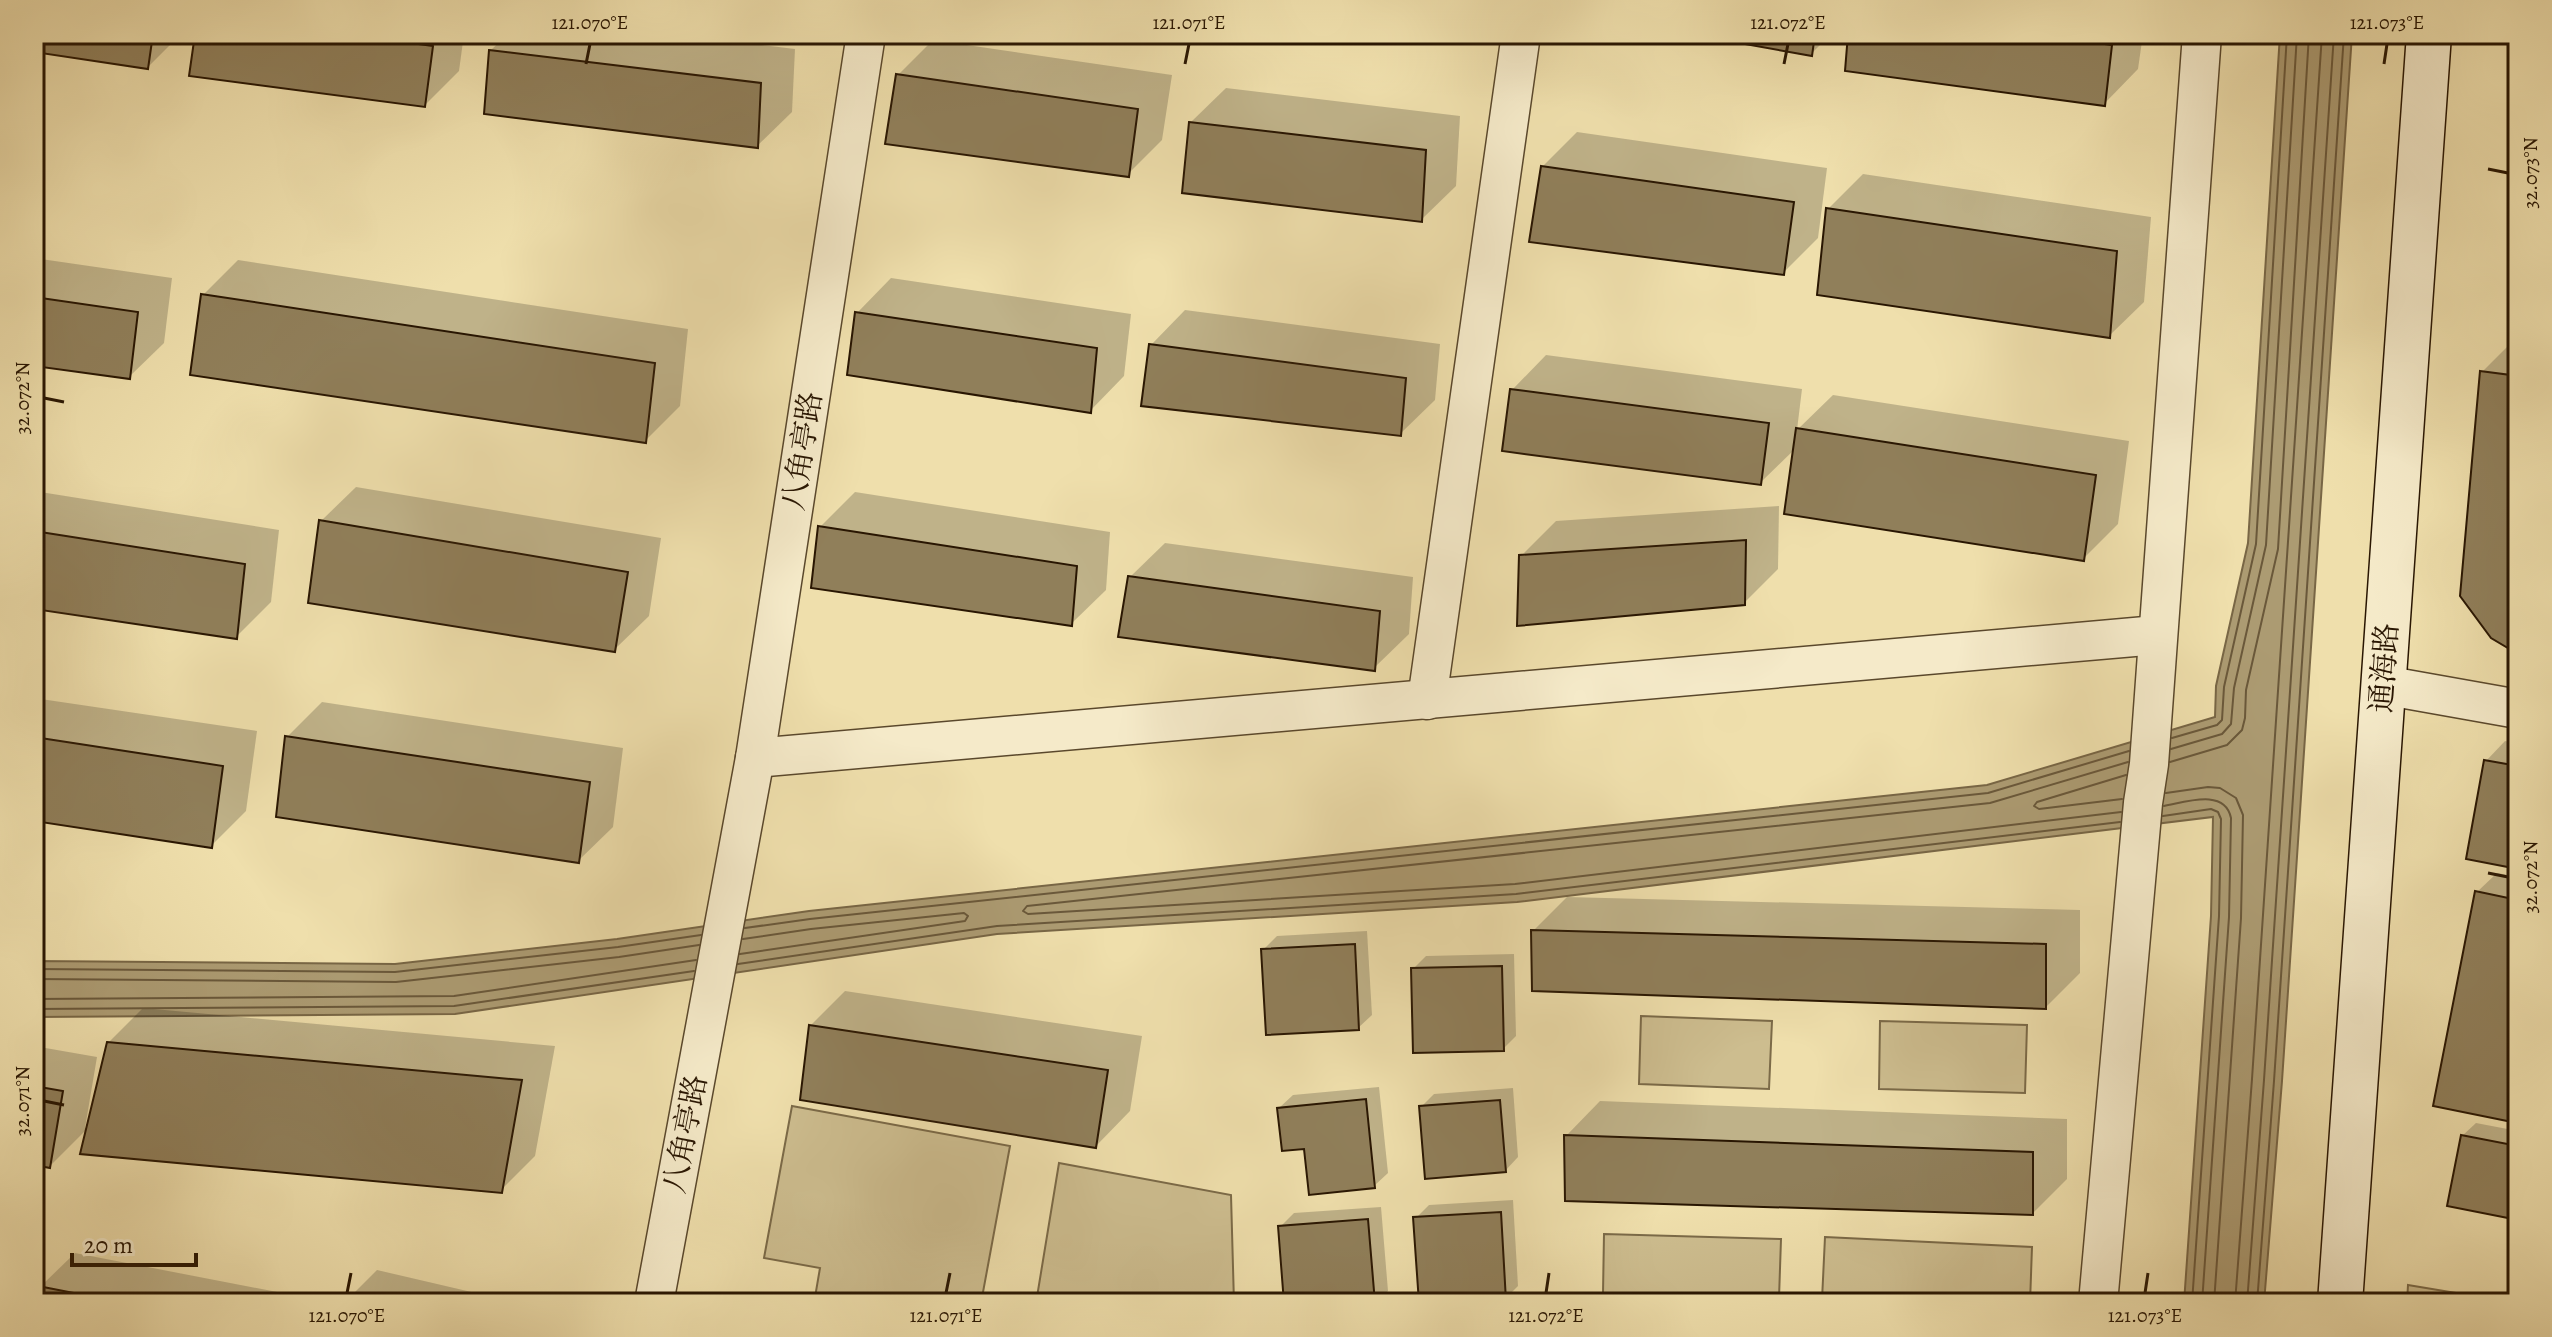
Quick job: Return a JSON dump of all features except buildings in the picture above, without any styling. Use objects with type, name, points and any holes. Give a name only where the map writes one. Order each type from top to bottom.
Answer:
[{"type":"street","name":"八角亭路","points":[[654,1303],[755,758],[866,34]]},
{"type":"street","points":[[1427,700],[1521,34]]},
{"type":"street","points":[[2098,1303],[2149,764],[2202,34]]},
{"type":"street","name":"通海路","points":[[2340,1303],[2429,34]]},
{"type":"street","points":[[755,758],[2157,635]]},
{"type":"street","points":[[2383,685],[2518,709]]},
{"type":"shaded area","points":[[1641,1016],[1772,1021],[1769,1089],[1639,1084]]},
{"type":"shaded area","points":[[1880,1021],[2027,1025],[2025,1093],[1879,1089]]},
{"type":"shaded area","points":[[792,1106],[1010,1146],[981,1303],[814,1303],[820,1268],[764,1258]]},
{"type":"shaded area","points":[[1059,1163],[1231,1195],[1234,1303],[1036,1303]]},
{"type":"shaded area","points":[[1604,1234],[1781,1239],[1779,1298],[1603,1293]]},
{"type":"shaded area","points":[[1825,1237],[2032,1247],[2030,1303],[1822,1300]]},
{"type":"shaded area","points":[[2408,1285],[2516,1303],[2407,1303]]},
{"type":"water","points":[[2280,34],[2352,34],[2282,1081],[2264,1303],[2184,1303],[2211,916],[2213,817],[1517,902],[997,934],[455,1014],[34,1017],[34,961],[395,964],[617,939],[809,911],[1987,785],[2215,717],[2216,686],[2248,543]]}]
